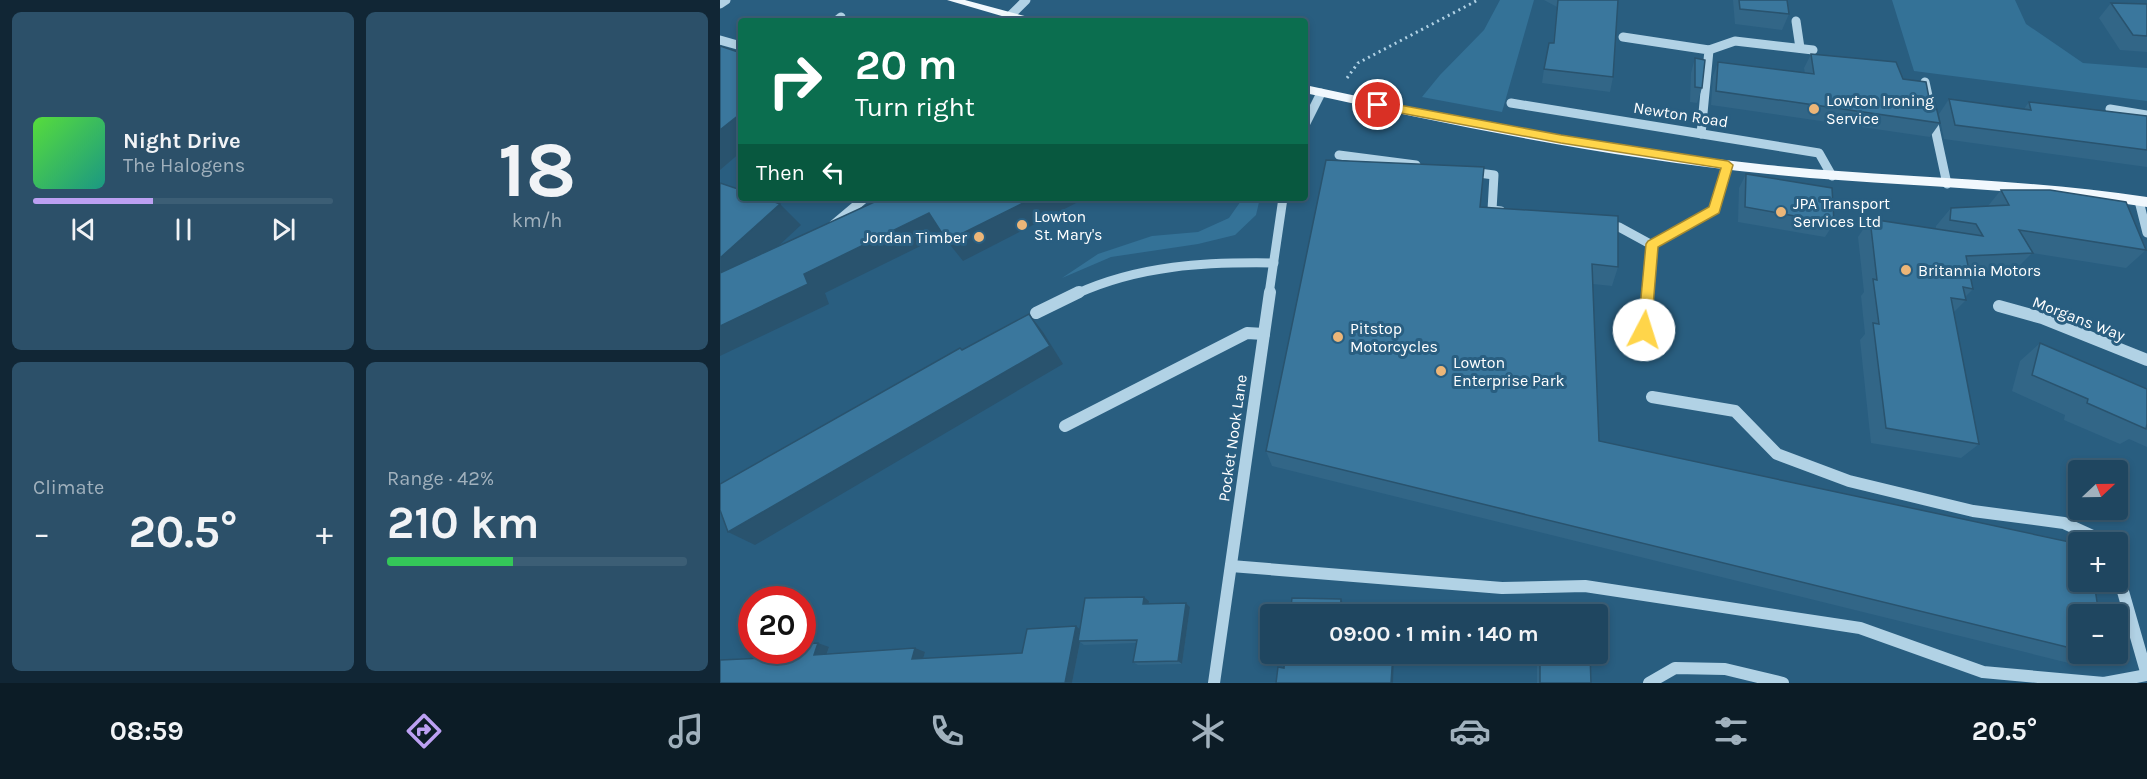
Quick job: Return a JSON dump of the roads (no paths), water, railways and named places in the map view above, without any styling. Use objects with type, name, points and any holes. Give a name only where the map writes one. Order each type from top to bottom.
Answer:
[{"type":"main road","points":[[952,0],[1022,18]]},
{"type":"main road","points":[[1308,90],[1455,121],[1728,165],[1832,176],[2072,192],[2143,202]]},
{"type":"street","points":[[720,4],[726,0]]},
{"type":"street","points":[[1011,15],[1026,0]]},
{"type":"street","points":[[1796,21],[1800,48]]},
{"type":"street","points":[[1623,37],[1709,50],[1735,41],[1813,50]]},
{"type":"street","points":[[720,40],[738,45]]},
{"type":"street","points":[[1701,134],[1709,50]]},
{"type":"street","points":[[1926,82],[1947,184]]},
{"type":"street","points":[[1308,119],[1321,93]]},
{"type":"street","name":"Newton Road","points":[[1511,103],[1819,153],[1832,176]]},
{"type":"street","points":[[2110,109],[2147,115]]},
{"type":"street","points":[[1339,155],[1428,166]]},
{"type":"street","points":[[1652,244],[1714,210],[1728,165]]},
{"type":"street","points":[[1461,171],[1494,175],[1492,210],[1515,213]]},
{"type":"street","points":[[826,231],[861,201]]},
{"type":"street","name":"Pocket Nook Lane","points":[[1214,683],[1283,201]]},
{"type":"street","points":[[2143,202],[2147,233]]},
{"type":"street","points":[[1596,224],[1619,227],[1652,244]]},
{"type":"street","points":[[1644,330],[1652,244]]},
{"type":"street","points":[[1036,313],[1085,290],[1140,271],[1203,262],[1274,263]]},
{"type":"street","name":"Morgans Way","points":[[1999,306],[2042,318],[2147,360]]},
{"type":"street","points":[[1065,426],[1247,333],[1264,334]]},
{"type":"street","points":[[1652,397],[1735,411],[1777,454],[1849,481],[1973,511],[2064,524],[2083,532]]},
{"type":"street","points":[[1231,566],[1503,588],[1585,586],[1860,628],[1983,672],[2104,683],[2147,675],[2123,592]]},
{"type":"street","points":[[1649,683],[1675,668],[1725,669],[1783,683]]},
{"type":"place","name":"Lowton Ironing Service","points":[[1814,109]]},
{"type":"place","name":"JPA Transport Services Ltd","points":[[1781,212]]},
{"type":"place","name":"Lowton St. Mary's","points":[[1022,225]]},
{"type":"place","name":"Jordan Timber","points":[[979,237]]},
{"type":"place","name":"Britannia Motors","points":[[1906,270]]},
{"type":"place","name":"Pitstop Motorcycles","points":[[1338,337]]},
{"type":"place","name":"Lowton Enterprise Park","points":[[1441,371]]}]
